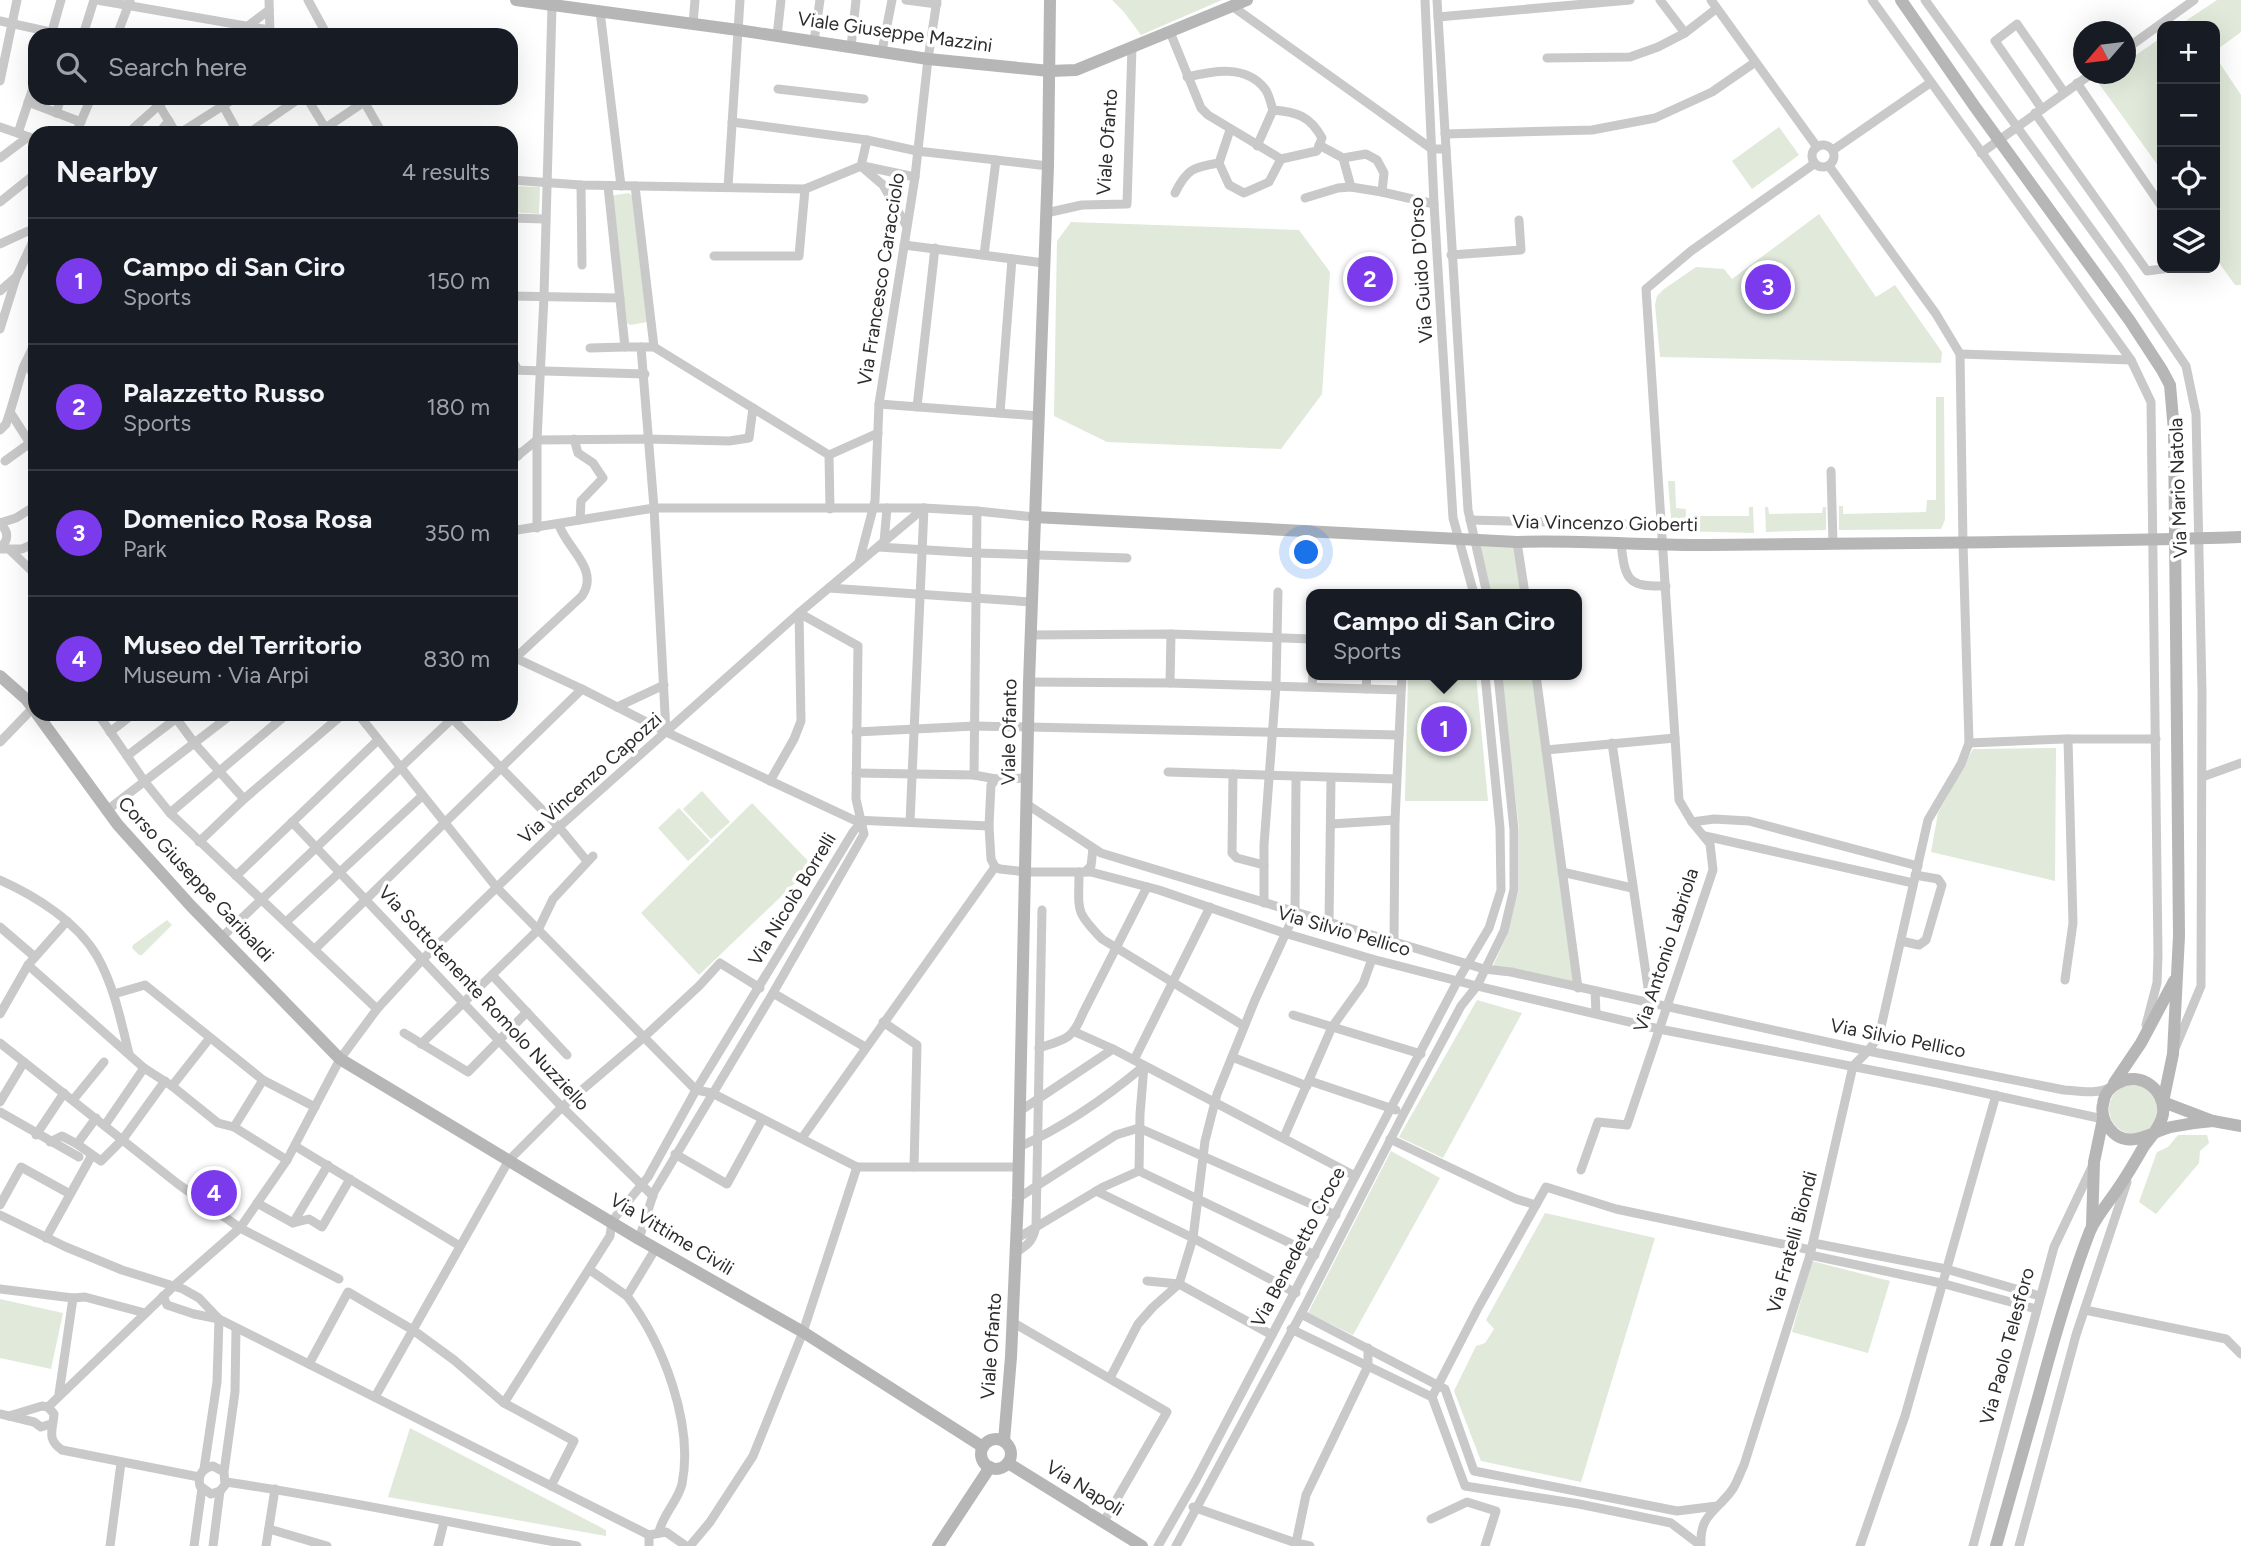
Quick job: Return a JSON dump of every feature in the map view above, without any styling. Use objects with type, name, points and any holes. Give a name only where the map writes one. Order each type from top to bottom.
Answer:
[{"type":"street","points":[[1,77],[17,0]]},
{"type":"street","points":[[53,28],[61,0]]},
{"type":"street","points":[[85,28],[95,0],[130,3],[255,28]]},
{"type":"street","points":[[309,0],[323,28]]},
{"type":"street","name":"Viale Giuseppe Mazzini","points":[[516,0],[552,3],[928,59],[1049,71],[1076,70],[1247,0]]},
{"type":"street","points":[[693,24],[695,0]]},
{"type":"street","points":[[728,187],[740,0]]},
{"type":"street","points":[[777,36],[781,0]]},
{"type":"street","points":[[814,41],[820,0]]},
{"type":"street","points":[[851,47],[856,0]]},
{"type":"street","points":[[882,51],[892,0]]},
{"type":"street","points":[[906,0],[937,2]]},
{"type":"street","name":"Viale Ofanto","points":[[1003,1441],[1018,1198],[1030,635],[1048,166],[1050,0]]},
{"type":"street","name":"Via Guido D'Orso","points":[[1425,0],[1450,477],[1458,538],[1473,589]]},
{"type":"street","name":"Via Guido D'Orso","points":[[1437,0],[1451,255],[1470,520],[1486,589]]},
{"type":"street","points":[[1438,18],[1630,0]]},
{"type":"street","points":[[1660,0],[1685,33]]},
{"type":"street","points":[[1711,0],[1816,147]]},
{"type":"street","name":"Via Mario Natola","points":[[1872,0],[2132,360],[2151,402],[2157,969],[2155,991],[2141,1043]]},
{"type":"street","name":"Via Mario Natola","points":[[1900,0],[2130,321],[2170,385],[2173,415],[2179,936],[2172,1054],[2163,1102]]},
{"type":"street","name":"Via Mario Natola","points":[[1925,0],[2120,269],[2186,366],[2196,414],[2202,777],[2201,986],[2172,1054]]},
{"type":"street","points":[[2136,42],[2194,0]]},
{"type":"street","name":"Via Francesco Caracciolo","points":[[859,562],[874,508],[881,417],[879,404],[915,177],[937,2]]},
{"type":"street","points":[[120,28],[130,3]]},
{"type":"street","points":[[537,528],[537,440],[552,3]]},
{"type":"street","points":[[243,28],[269,5]]},
{"type":"street","points":[[269,5],[270,28]]},
{"type":"street","points":[[1233,6],[1432,149],[1446,149]]},
{"type":"street","points":[[1547,58],[1630,57],[1685,33],[1716,9]]},
{"type":"street","points":[[600,11],[621,186]]},
{"type":"street","points":[[0,21],[28,29]]},
{"type":"street","points":[[2064,92],[2017,24],[1995,41],[2147,271],[2157,270]]},
{"type":"street","points":[[1170,32],[1201,108],[1208,116],[1281,159],[1317,151],[1322,138],[1314,123],[1293,112],[1273,110]]},
{"type":"street","name":"Viale Ofanto","points":[[1046,213],[1082,205],[1127,204],[1132,47]]},
{"type":"street","points":[[1445,134],[1592,130],[1655,118],[1712,92],[1754,63]]},
{"type":"street","points":[[1187,77],[1213,70],[1229,70],[1252,78],[1265,89],[1273,110],[1257,146]]},
{"type":"street","points":[[1833,150],[1930,83]]},
{"type":"street","points":[[1981,153],[2076,84]]},
{"type":"street","points":[[2078,84],[2157,200]]},
{"type":"street","points":[[778,89],[864,99]]},
{"type":"street","points":[[18,133],[28,102]]},
{"type":"street","points":[[36,105],[81,122]]},
{"type":"street","points":[[56,113],[59,105]]},
{"type":"street","points":[[79,126],[88,105]]},
{"type":"street","points":[[136,126],[159,105]]},
{"type":"street","points":[[164,105],[173,126]]},
{"type":"street","points":[[188,126],[217,105]]},
{"type":"street","points":[[223,105],[234,126]]},
{"type":"street","points":[[259,126],[290,105]]},
{"type":"street","points":[[310,105],[321,126]]},
{"type":"street","points":[[329,126],[357,105]]},
{"type":"street","points":[[366,105],[378,126]]},
{"type":"street","points":[[165,126],[169,121]]},
{"type":"street","points":[[732,122],[867,140],[917,151],[1048,166]]},
{"type":"street","points":[[0,127],[28,137]]},
{"type":"street","points":[[1230,130],[1219,163],[1228,185],[1244,193],[1269,182],[1281,159]]},
{"type":"street","points":[[0,158],[28,140]]},
{"type":"street","points":[[861,166],[867,140]]},
{"type":"street","points":[[1319,145],[1343,158],[1366,155],[1377,160],[1384,173],[1382,192]]},
{"type":"street","points":[[1824,145],[1833,150],[1834,160],[1829,166],[1821,168],[1815,164],[1812,153],[1816,147],[1824,145]]},
{"type":"street","points":[[1343,158],[1351,187]]},
{"type":"street","points":[[984,255],[996,160]]},
{"type":"street","points":[[1175,193],[1185,174],[1199,166],[1219,163]]},
{"type":"street","name":"Via Antonio Labriola","points":[[1581,1170],[1598,1122],[1627,1125],[1713,870],[1710,844],[1679,800],[1647,338],[1646,289],[1691,251],[1815,164]]},
{"type":"street","points":[[518,180],[608,186],[805,189],[861,166],[915,177]]},
{"type":"street","points":[[861,166],[883,185],[907,226]]},
{"type":"street","points":[[1829,166],[1936,314],[1960,354],[1969,743],[1961,764],[1928,820],[1880,1036],[1853,1066]]},
{"type":"street","points":[[0,202],[28,180]]},
{"type":"street","points":[[581,185],[582,265]]},
{"type":"street","points":[[608,186],[625,347]]},
{"type":"street","points":[[635,186],[654,347]]},
{"type":"street","points":[[1305,198],[1351,187],[1434,204]]},
{"type":"street","points":[[714,256],[799,256],[805,189]]},
{"type":"street","points":[[518,218],[544,219]]},
{"type":"street","name":"Via Guido D'Orso","points":[[1451,255],[1521,250],[1519,220]]},
{"type":"street","points":[[0,244],[28,232]]},
{"type":"street","points":[[904,244],[1044,262]]},
{"type":"street","points":[[917,407],[935,248]]},
{"type":"street","points":[[0,329],[3,303],[28,251]]},
{"type":"street","points":[[1000,413],[1012,258]]},
{"type":"street","points":[[0,290],[16,278]]},
{"type":"street","points":[[518,296],[620,298]]},
{"type":"street","points":[[641,347],[654,508],[666,732]]},
{"type":"street","points":[[590,348],[654,347],[829,454]]},
{"type":"street","points":[[1960,354],[2132,360]]},
{"type":"street","points":[[0,430],[6,424],[28,359]]},
{"type":"street","points":[[518,370],[645,374]]},
{"type":"street","points":[[879,404],[1039,416]]},
{"type":"street","points":[[518,456],[537,440],[647,439],[729,442],[749,438],[753,408]]},
{"type":"street","points":[[10,412],[28,441]]},
{"type":"street","points":[[829,454],[878,433]]},
{"type":"street","points":[[574,439],[578,453],[593,463],[603,478],[581,501],[580,520]]},
{"type":"street","points":[[5,461],[28,449]]},
{"type":"street","points":[[829,454],[830,509]]},
{"type":"street","points":[[1831,471],[1833,543]]},
{"type":"street","points":[[518,530],[654,508],[924,508],[1034,517]]},
{"type":"street","points":[[887,508],[881,544],[922,551],[1127,558]]},
{"type":"street","points":[[910,822],[924,508]]},
{"type":"street","name":"Via Vincenzo Capozzi","points":[[43,1407],[240,1228],[287,1160],[340,1059],[377,1010],[422,960],[559,827],[799,613],[924,508]]},
{"type":"street","points":[[0,524],[28,510]]},
{"type":"street","points":[[974,775],[978,511]]},
{"type":"street","name":"Via Vincenzo Gioberti","points":[[1034,517],[1517,542],[1663,545],[2198,538]]},
{"type":"street","name":"Via Vincenzo Gioberti","points":[[1470,520],[1662,525]]},
{"type":"street","points":[[0,524],[5,528],[7,536],[3,548]]},
{"type":"street","points":[[518,654],[582,596],[587,588],[583,562],[563,537],[559,525]]},
{"type":"street","points":[[2198,538],[2241,537]]},
{"type":"street","points":[[1517,542],[1524,589]]},
{"type":"street","points":[[1620,543],[1623,565],[1629,579],[1640,586],[1666,586]]},
{"type":"street","points":[[3,548],[22,549],[28,546]]},
{"type":"street","points":[[3,548],[28,568]]},
{"type":"street","points":[[829,588],[1031,602]]},
{"type":"street","name":"Via Silvio Pellico","points":[[1264,902],[1276,685],[1278,592]]},
{"type":"street","points":[[799,613],[858,646],[856,799],[862,821]]},
{"type":"street","points":[[770,781],[801,721],[799,613]]},
{"type":"street","points":[[1170,683],[1171,634]]},
{"type":"street","points":[[1030,635],[1171,634],[1306,639]]},
{"type":"street","points":[[518,662],[582,689],[666,732],[854,820],[989,825]]},
{"type":"street","name":"Corso Giuseppe Garibaldi","points":[[0,676],[28,700]]},
{"type":"street","points":[[1312,686],[1313,680]]},
{"type":"street","points":[[1366,689],[1367,680]]},
{"type":"street","points":[[1394,942],[1396,779],[1402,680]]},
{"type":"street","name":"Via Benedetto Croce","points":[[1158,1546],[1296,1293],[1458,980],[1489,928],[1501,890],[1500,828],[1486,680]]},
{"type":"street","name":"Via Benedetto Croce","points":[[1176,1546],[1301,1314],[1390,1139],[1504,931],[1514,889],[1514,830],[1498,680]]},
{"type":"street","points":[[1537,680],[1578,988]]},
{"type":"street","points":[[1029,681],[1401,690]]},
{"type":"street","points":[[617,707],[664,685]]},
{"type":"street","points":[[315,949],[582,689]]},
{"type":"street","points":[[0,742],[28,710]]},
{"type":"street","name":"Corso Giuseppe Garibaldi","points":[[45,721],[106,811],[191,906],[340,1059]]},
{"type":"street","points":[[103,721],[170,813],[377,1010]]},
{"type":"street","points":[[110,732],[124,721]]},
{"type":"street","points":[[127,756],[170,721]]},
{"type":"street","points":[[181,721],[195,744],[244,799]]},
{"type":"street","points":[[106,811],[142,778],[195,744],[223,721]]},
{"type":"street","points":[[170,813],[279,721]]},
{"type":"street","points":[[199,842],[244,799],[335,721]]},
{"type":"street","points":[[363,721],[497,888],[696,1090],[712,1093],[857,1167],[1019,1167]]},
{"type":"street","points":[[222,937],[450,721]]},
{"type":"street","points":[[421,1044],[538,930],[553,899],[590,859],[501,768],[459,721]]},
{"type":"street","points":[[856,732],[975,726],[1399,735]]},
{"type":"street","points":[[1491,729],[1503,727]]},
{"type":"street","points":[[1546,750],[1675,738]]},
{"type":"street","points":[[2065,980],[2073,923],[2068,739]]},
{"type":"street","points":[[1969,743],[2156,739]]},
{"type":"street","points":[[236,876],[377,741]]},
{"type":"street","points":[[1612,743],[1650,1001]]},
{"type":"street","points":[[1493,751],[1506,750]]},
{"type":"street","points":[[2202,777],[2241,763]]},
{"type":"street","points":[[1168,772],[1396,779]]},
{"type":"street","points":[[856,773],[1028,778]]},
{"type":"street","points":[[1233,774],[1232,853],[1237,858],[1264,865]]},
{"type":"street","points":[[1110,1378],[1138,1324],[1179,1284],[1193,1238],[1203,1157],[1214,1104],[1244,1026],[1295,913],[1296,777]]},
{"type":"street","points":[[802,1138],[995,867],[991,859],[989,825],[991,785],[996,779]]},
{"type":"street","name":"Via Silvio Pellico","points":[[1329,922],[1331,779]]},
{"type":"street","points":[[286,922],[422,796]]},
{"type":"street","name":"Via Silvio Pellico","points":[[1028,804],[1101,853],[1484,969],[1511,972],[1650,1001],[1666,1008],[2064,1090],[2102,1092],[2112,1086]]},
{"type":"street","points":[[1692,822],[1714,819],[1749,821],[1915,875]]},
{"type":"street","name":"Via Nicolò Borrelli","points":[[612,1221],[642,1186],[696,1090],[862,821]]},
{"type":"street","name":"Via Nicolò Borrelli","points":[[639,1239],[653,1196],[675,1154],[773,993],[864,834],[862,821]]},
{"type":"street","points":[[1331,824],[1395,821]]},
{"type":"street","name":"Via Sottotenente Romolo Nuzziello","points":[[292,822],[562,1107],[653,1196]]},
{"type":"street","points":[[1705,836],[1938,879],[1941,886],[1926,940],[1919,945],[1901,941]]},
{"type":"street","points":[[1093,848],[1091,866],[1082,872],[1079,912],[1084,921],[1115,949],[1244,1026]]},
{"type":"street","name":"Via Silvio Pellico","points":[[995,867],[1026,872],[1082,872],[1147,887],[1372,959],[1476,986],[1659,1029],[1853,1066],[2103,1119]]},
{"type":"street","points":[[1562,872],[1632,888]]},
{"type":"street","points":[[0,880],[34,898],[67,921],[96,955],[114,994],[130,1055]]},
{"type":"street","points":[[1038,1048],[1063,1040],[1075,1032],[1147,887]]},
{"type":"street","points":[[1134,1060],[1210,907]]},
{"type":"street","points":[[1016,1253],[1034,1238],[1037,1226],[1042,910]]},
{"type":"street","points":[[0,1014],[28,965],[67,921]]},
{"type":"street","points":[[0,927],[35,957]]},
{"type":"street","points":[[1284,1138],[1332,1027],[1363,984],[1372,959]]},
{"type":"street","points":[[375,1396],[509,1160],[562,1107],[643,1038],[720,963],[760,988]]},
{"type":"street","points":[[28,965],[144,1068],[218,1123],[234,1128],[287,1160]]},
{"type":"street","points":[[492,975],[567,1055]]},
{"type":"street","name":"Via Mario Natola","points":[[2112,1086],[2141,1043],[2177,977]]},
{"type":"street","points":[[114,994],[145,985],[263,1080],[315,1107]]},
{"type":"street","points":[[1595,991],[1596,1013]]},
{"type":"street","points":[[773,993],[865,1047]]},
{"type":"street","points":[[404,1033],[468,1072],[527,1012]]},
{"type":"street","points":[[1293,1015],[1421,1054]]},
{"type":"street","points":[[883,1022],[918,1045],[914,1167]]},
{"type":"street","points":[[1075,1032],[1113,1049],[1355,1176]]},
{"type":"street","points":[[50,1142],[62,1136],[101,1161],[209,1039]]},
{"type":"street","points":[[0,1043],[178,1184],[240,1228],[338,1279]]},
{"type":"street","points":[[1020,1111],[1113,1049]]},
{"type":"street","points":[[1232,1057],[1308,1084],[1404,1113]]},
{"type":"street","name":"Via Vittime Civili","points":[[340,1059],[639,1239],[803,1332],[983,1447]]},
{"type":"street","points":[[0,1102],[24,1062]]},
{"type":"street","points":[[73,1100],[104,1062]]},
{"type":"street","points":[[1139,1171],[1144,1066]]},
{"type":"street","points":[[1019,1147],[1037,1139],[1125,1082],[1144,1066]]},
{"type":"street","name":"Via Fratelli Biondi","points":[[1700,1545],[1701,1528],[1706,1517],[1733,1489],[1744,1465],[1811,1249],[1853,1066]]},
{"type":"street","points":[[105,1125],[144,1068]]},
{"type":"street","points":[[2154,1131],[2162,1118],[2163,1102],[2155,1089],[2139,1079],[2125,1080],[2112,1086],[2103,1102],[2103,1119],[2113,1133],[2127,1140],[2143,1138],[2154,1131],[2189,1123],[2213,1121]]},
{"type":"street","points":[[234,1128],[263,1080]]},
{"type":"street","points":[[36,1135],[64,1093]]},
{"type":"street","points":[[1860,1546],[1905,1416],[1996,1095]]},
{"type":"street","points":[[2163,1102],[2213,1121],[2241,1126]]},
{"type":"street","points":[[0,1112],[36,1135],[79,1157]]},
{"type":"street","points":[[77,1144],[96,1118]]},
{"type":"street","name":"Via Paolo Telesforo","points":[[2092,1228],[2094,1162],[2103,1119]]},
{"type":"street","points":[[675,1154],[727,1184],[762,1120]]},
{"type":"street","points":[[1018,1198],[1116,1135],[1139,1128],[1336,1215]]},
{"type":"street","name":"Via Paolo Telesforo","points":[[1996,1546],[2057,1329],[2092,1228],[2154,1131]]},
{"type":"street","points":[[1390,1139],[1504,1194],[1536,1205]]},
{"type":"street","points":[[295,1146],[460,1246]]},
{"type":"street","points":[[1370,1149],[1382,1156]]},
{"type":"street","points":[[46,1238],[92,1154]]},
{"type":"street","name":"Via Paolo Telesforo","points":[[1973,1546],[2054,1247],[2094,1162]]},
{"type":"street","points":[[293,1223],[328,1166]]},
{"type":"street","points":[[0,1205],[21,1167],[70,1194]]},
{"type":"street","points":[[163,1296],[167,1305],[219,1319],[551,1486],[654,1534],[666,1532],[688,1546],[710,1522],[753,1456],[803,1332],[857,1167]]},
{"type":"street","points":[[1016,1239],[1096,1191],[1139,1171],[1315,1255]]},
{"type":"street","name":"Via Paolo Telesforo","points":[[2019,1546],[2085,1310],[2130,1171]]},
{"type":"street","points":[[257,1203],[293,1223],[309,1219],[322,1227],[350,1179]]},
{"type":"street","points":[[1432,1397],[1546,1187],[1616,1209],[1811,1249],[2036,1310]]},
{"type":"street","points":[[1096,1191],[1193,1238],[1296,1293]]},
{"type":"street","points":[[0,1215],[122,1270],[174,1286],[200,1298],[219,1319],[217,1382],[202,1473],[194,1546]]},
{"type":"street","points":[[504,1403],[590,1270],[610,1236],[612,1221]]},
{"type":"street","points":[[627,1296],[656,1248]]},
{"type":"street","points":[[1811,1249],[1947,1269],[2040,1296]]},
{"type":"street","points":[[590,1270],[627,1296],[642,1315],[658,1343],[673,1391],[685,1449],[681,1486],[649,1546]]},
{"type":"street","points":[[1147,1281],[1179,1284],[1272,1335]]},
{"type":"street","points":[[0,1289],[73,1298],[85,1297],[145,1313]]},
{"type":"street","points":[[309,1364],[348,1292],[412,1330],[454,1360],[504,1403],[574,1441],[551,1486]]},
{"type":"street","points":[[59,1394],[73,1298]]},
{"type":"street","points":[[2085,1310],[2226,1339],[2241,1354]]},
{"type":"street","points":[[1301,1314],[1445,1389],[1474,1471],[1677,1511],[1717,1506]]},
{"type":"street","points":[[1012,1322],[1167,1412],[1103,1523]]},
{"type":"street","points":[[213,1546],[220,1492],[225,1477],[235,1392],[236,1328]]},
{"type":"street","points":[[1291,1329],[1432,1397],[1465,1486],[1579,1504],[1671,1523],[1700,1545]]},
{"type":"street","points":[[1296,1544],[1306,1495],[1368,1366],[1367,1349]]},
{"type":"street","points":[[34,1422],[33,1412],[43,1407]]},
{"type":"street","points":[[4,1415],[43,1407],[54,1414],[50,1435],[54,1444],[62,1450],[121,1463],[202,1473],[213,1466],[225,1477],[275,1489],[577,1546]]},
{"type":"street","points":[[4,1415],[34,1422],[41,1427],[51,1424]]},
{"type":"street","points":[[994,1439],[1003,1441],[1011,1454],[1007,1463],[999,1468],[989,1467],[981,1456],[983,1447],[994,1439]]},
{"type":"street","points":[[110,1546],[121,1463]]},
{"type":"street","name":"Via Napoli","points":[[1007,1463],[1142,1546]]},
{"type":"street","points":[[938,1546],[989,1467]]},
{"type":"street","points":[[202,1488],[211,1494],[220,1492]]},
{"type":"street","points":[[266,1546],[275,1489]]},
{"type":"street","points":[[1431,1519],[1467,1502],[1496,1511],[1485,1546]]},
{"type":"street","points":[[1182,1506],[1196,1507],[1296,1544],[1310,1546]]},
{"type":"street","points":[[1671,1523],[1677,1511]]},
{"type":"street","points":[[438,1546],[444,1522]]},
{"type":"street","points":[[269,1529],[327,1546]]},
{"type":"green space","points":[[1112,0],[1222,0],[1141,35]]},
{"type":"green space","points":[[2217,0],[2241,0],[2241,32],[2220,47],[2220,21],[2186,21]]},
{"type":"green space","points":[[2157,40],[2157,164],[2099,84],[2136,84],[2136,55]]},
{"type":"green space","points":[[2220,64],[2241,95],[2241,285],[2235,285],[2220,264]]},
{"type":"green space","points":[[1779,127],[1799,155],[1752,189],[1732,161]]},
{"type":"green space","points":[[518,186],[540,187],[539,214],[518,212]]},
{"type":"green space","points":[[629,193],[632,196],[647,322],[630,325],[627,323],[612,198]]},
{"type":"green space","points":[[1819,214],[1876,297],[1895,285],[1942,352],[1941,363],[1660,357],[1655,305],[1657,296],[1664,289],[1696,267],[1724,269],[1732,279]]},
{"type":"green space","points":[[1071,222],[1299,230],[1330,272],[1322,394],[1281,449],[1107,442],[1054,416],[1057,241]]},
{"type":"green space","points":[[1936,397],[1944,397],[1945,520],[1941,529],[1839,530],[1839,506],[1843,506],[1843,514],[1926,512],[1927,500],[1936,500]]},
{"type":"green space","points":[[1668,481],[1675,481],[1676,508],[1686,509],[1686,516],[1749,516],[1749,507],[1753,507],[1754,533],[1677,531],[1671,518]]},
{"type":"green space","points":[[1765,507],[1768,507],[1769,514],[1822,513],[1823,507],[1826,507],[1826,530],[1766,532]]},
{"type":"green space","points":[[1479,544],[1514,545],[1520,589],[1490,589]]},
{"type":"green space","points":[[1408,680],[1476,680],[1488,801],[1405,801]]},
{"type":"green space","points":[[1502,680],[1533,680],[1574,983],[1493,966],[1507,935],[1519,889],[1519,829]]},
{"type":"green space","points":[[2056,748],[2055,881],[1931,852],[1938,813],[1973,749]]},
{"type":"green space","points":[[702,791],[730,822],[711,839],[683,809]]},
{"type":"green space","points":[[752,803],[813,866],[699,975],[641,913]]},
{"type":"green space","points":[[679,808],[710,841],[688,861],[658,828]]},
{"type":"green space","points":[[167,920],[172,925],[142,955],[132,948],[133,945]]},
{"type":"green space","points":[[1477,1000],[1522,1013],[1443,1158],[1399,1137]]},
{"type":"green space","points":[[2134,1084],[2152,1091],[2159,1109],[2152,1127],[2134,1134],[2116,1127],[2109,1109],[2116,1091]]},
{"type":"green space","points":[[2178,1135],[2207,1135],[2209,1143],[2200,1151],[2199,1163],[2156,1214],[2139,1202],[2157,1152],[2168,1147]]},
{"type":"green space","points":[[1391,1151],[1440,1178],[1353,1335],[1308,1313]]},
{"type":"green space","points":[[1545,1213],[1655,1238],[1581,1482],[1481,1461],[1454,1391],[1476,1346],[1485,1343],[1494,1329],[1486,1320]]},
{"type":"green space","points":[[1812,1261],[1890,1281],[1868,1353],[1792,1332]]},
{"type":"green space","points":[[0,1299],[63,1313],[51,1369],[0,1358]]},
{"type":"green space","points":[[410,1428],[606,1530],[606,1536],[388,1497]]},
{"type":"place","name":"Palazzetto Russo","points":[[1370,279]]},
{"type":"place","name":"Domenico Rosa Rosa","points":[[1768,287]]},
{"type":"place","name":"Campo di San Ciro","points":[[1444,729]]},
{"type":"place","name":"Museo del Territorio","points":[[214,1193]]}]
